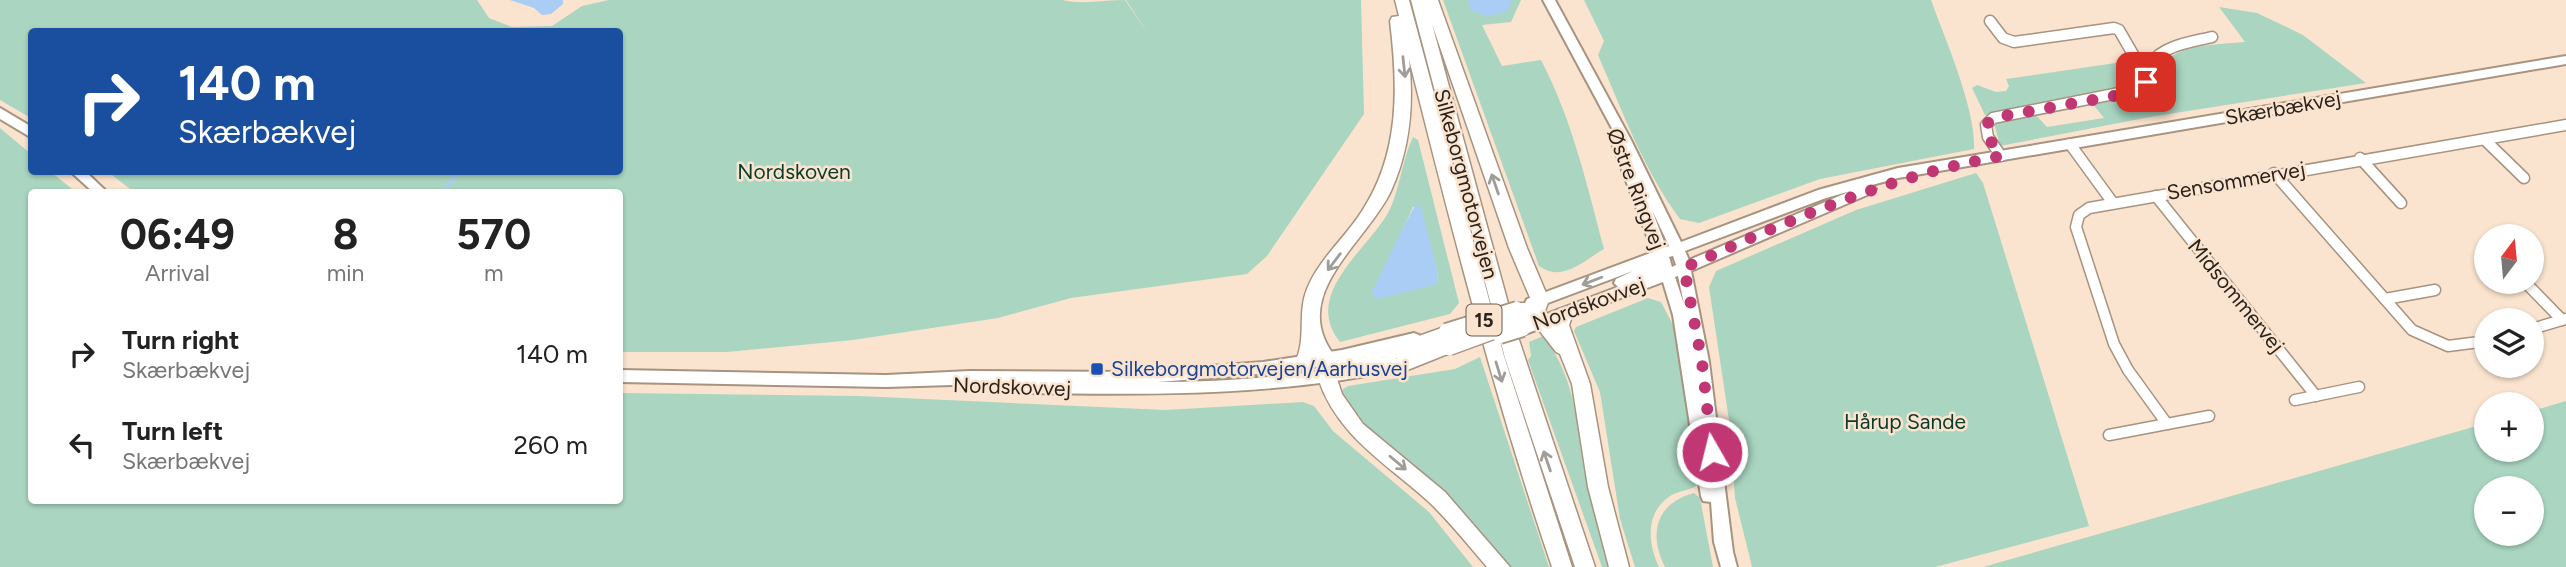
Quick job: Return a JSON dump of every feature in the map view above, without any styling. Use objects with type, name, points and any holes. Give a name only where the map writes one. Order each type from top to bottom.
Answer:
[{"type":"highway","points":[[1304,362],[1309,353],[1310,315],[1315,288],[1369,215],[1398,152],[1406,94],[1393,0]]},
{"type":"highway","name":"Silkeborgmotorvejen","points":[[1402,0],[1474,287],[1519,439],[1562,567]]},
{"type":"highway","name":"Silkeborgmotorvejen","points":[[1418,0],[1510,345],[1585,567]]},
{"type":"highway","points":[[1432,0],[1518,248],[1528,314],[1572,362]]},
{"type":"highway","points":[[1334,370],[1449,340],[1528,314]]},
{"type":"highway","points":[[1564,314],[1560,324],[1562,334],[1581,384],[1598,487],[1619,567]]},
{"type":"highway","points":[[1310,315],[1334,370],[1332,398],[1346,419],[1438,499],[1500,567]]},
{"type":"highway","points":[[1405,363],[1482,319]]},
{"type":"street","name":"Østre Ringvej","points":[[1549,0],[1625,140],[1673,261]]},
{"type":"street","points":[[1990,21],[2003,38],[2014,42],[2114,28],[2119,30],[2145,75],[2146,82],[2138,89],[2125,94],[1993,118],[1986,125],[1985,131],[2001,156]]},
{"type":"street","points":[[2145,75],[2157,56],[2165,51],[2212,37]]},
{"type":"street","name":"Skærbækvej","points":[[1673,261],[1804,202],[1898,173],[2566,60]]},
{"type":"street","name":"Østre Ringvej","points":[[1604,104],[1624,162],[1673,261]]},
{"type":"street","points":[[0,113],[28,131]]},
{"type":"street","name":"Sensommervej","points":[[2166,424],[2128,370],[2114,344],[2076,227],[2079,215],[2089,208],[2274,173],[2566,125]]},
{"type":"street","points":[[2484,140],[2524,178]]},
{"type":"street","points":[[2070,144],[2113,203]]},
{"type":"street","points":[[2360,158],[2401,202]]},
{"type":"street","name":"Skærbækvej","points":[[1673,261],[1700,261],[1862,192],[1945,166]]},
{"type":"street","points":[[2274,173],[2412,330],[2433,342],[2462,348],[2474,345]]},
{"type":"street","points":[[81,175],[98,189]]},
{"type":"street","name":"Midsommervej","points":[[2156,196],[2316,396]]},
{"type":"street","name":"Nordskovvej","points":[[1528,314],[1673,261]]},
{"type":"street","name":"Nordskovvej","points":[[1482,319],[1528,314],[1564,314],[1673,261]]},
{"type":"street","points":[[1673,261],[1694,312],[1727,559]]},
{"type":"street","points":[[1673,261],[1709,495],[1727,559]]},
{"type":"street","points":[[2385,299],[2435,290]]},
{"type":"street","points":[[2537,294],[2564,320]]},
{"type":"street","points":[[2544,326],[2564,320]]},
{"type":"street","name":"Nordskovvej","points":[[886,381],[970,377],[1133,378],[1304,362],[1334,370]]},
{"type":"street","name":"Nordskovvej","points":[[623,376],[886,381],[969,387],[1173,391],[1405,363]]},
{"type":"street","points":[[2295,400],[2359,387]]},
{"type":"street","points":[[2109,435],[2209,416]]},
{"type":"green space","name":"Nordskoven","points":[[0,0],[477,0],[489,18],[512,27],[552,26],[582,6],[609,0],[1125,0],[1149,35],[1126,0],[1361,0],[1364,114],[1267,256],[1247,274],[1071,298],[998,318],[853,340],[727,352],[623,352],[623,189],[130,189],[112,175],[623,175],[623,28],[28,28],[28,116],[0,100]]},
{"type":"green space","points":[[1443,0],[1521,0],[1511,22],[1482,25],[1502,66],[1541,60],[1562,105],[1604,249],[1572,268],[1556,272],[1539,266]]},
{"type":"green space","points":[[1584,0],[1931,0],[1965,95],[1974,149],[1820,179],[1699,223],[1680,219],[1655,181],[1625,118],[1598,55],[1604,41]]},
{"type":"green space","points":[[2219,7],[2257,13],[2303,35],[2366,83],[2150,117],[2000,146],[1994,123],[2034,113],[2047,127],[2104,118],[2092,103],[2141,95],[2150,78],[2171,57],[2196,47],[2245,42]]},
{"type":"green space","points":[[2129,61],[2136,78],[2128,87],[1985,115],[1972,88],[1977,85],[1996,92],[2006,91],[2009,86],[2006,79]]},
{"type":"green space","points":[[0,128],[28,151],[28,175],[55,175],[72,189],[28,189],[28,504],[623,504],[623,393],[859,396],[1166,410],[1303,402],[1314,406],[1333,431],[1429,512],[1473,567],[0,567]]},
{"type":"green space","points":[[1413,137],[1418,140],[1459,303],[1450,314],[1340,342],[1330,325],[1328,307],[1333,291],[1353,258],[1388,213]],"holes":[[[1413,207],[1420,207],[1438,274],[1437,284],[1384,270]]]},
{"type":"green space","name":"Hårup Sande","points":[[1976,173],[1983,183],[2089,526],[1935,567],[1752,567],[1735,498],[1730,427],[1709,287],[1716,271],[1856,210]]},
{"type":"green space","points":[[1648,298],[1661,302],[1673,325],[1698,484],[1665,500],[1653,517],[1652,547],[1659,567],[1635,567],[1620,519],[1600,392],[1574,331],[1576,327]]},
{"type":"green space","points":[[1543,336],[1555,354],[1571,391],[1588,489],[1612,567],[1602,567],[1528,360],[1531,356],[1529,342]]},
{"type":"green space","points":[[1480,357],[1549,567],[1508,567],[1352,413],[1342,396],[1343,389],[1348,386],[1455,369]]},
{"type":"green space","points":[[2566,401],[2566,567],[1983,567],[2474,427],[2474,462],[2544,462],[2544,407]]},
{"type":"green space","points":[[1694,493],[1700,498],[1713,567],[1665,567],[1657,543],[1659,521],[1671,504]]},
{"type":"water","points":[[510,0],[563,0],[563,4],[551,14],[542,15],[534,8]]},
{"type":"water","points":[[1468,0],[1511,0],[1508,11],[1487,17],[1470,9]]},
{"type":"water","points":[[1416,205],[1421,207],[1438,274],[1437,284],[1378,299],[1371,293]]},
{"type":"waterway","points":[[445,189],[456,175]]},
{"type":"place","name":"Silkeborgmotorvejen/Aarhusvej","points":[[1097,369]]},
{"type":"route","points":[[1712,452],[1702,362],[1684,268],[1862,192],[1945,166],[2001,156],[1985,131],[1986,125],[1993,118],[2125,94],[2138,89],[2146,82]]}]
